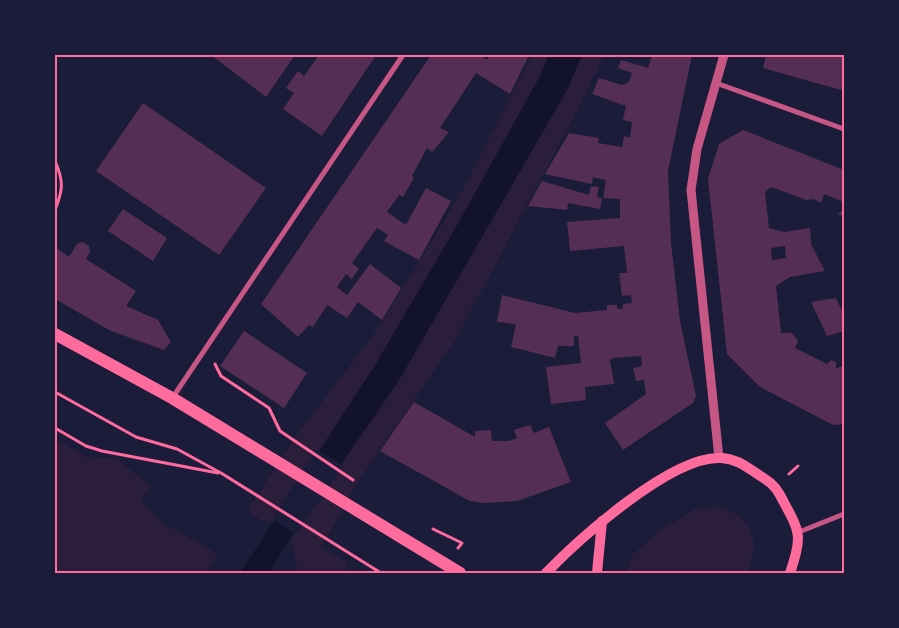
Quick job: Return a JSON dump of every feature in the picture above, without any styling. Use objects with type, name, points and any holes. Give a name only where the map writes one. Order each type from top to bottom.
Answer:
[{"type":"main road","points":[[55,334],[172,398],[460,573]]},
{"type":"main road","points":[[546,573],[574,544],[602,521],[656,483],[687,466],[719,458],[737,460],[775,485],[799,532],[799,547],[790,573]]},
{"type":"main road","points":[[597,573],[602,521]]},
{"type":"street","points":[[172,398],[403,55]]},
{"type":"street","points":[[719,458],[691,190],[697,148],[724,55]]},
{"type":"street","points":[[716,83],[844,129]]},
{"type":"street","points":[[799,532],[844,514]]},
{"type":"path","points":[[55,161],[62,177],[62,194],[55,210]]},
{"type":"path","points":[[220,356],[215,363],[221,376],[269,408],[280,431],[293,442],[357,483]]},
{"type":"path","points":[[55,392],[136,437],[177,449],[221,473],[380,573]]},
{"type":"path","points":[[55,428],[86,446],[102,451],[221,473]]},
{"type":"shaded area","points":[[532,55],[549,55],[539,78],[459,222],[374,367],[273,522],[260,520],[248,510],[296,436],[374,334],[456,202]]},
{"type":"shaded area","points":[[549,55],[582,55],[567,90],[399,380],[291,537],[269,573],[240,573],[374,367],[459,222],[539,78]]},
{"type":"shaded area","points":[[582,55],[604,55],[577,111],[456,339],[361,477],[321,548],[348,563],[344,573],[298,573],[291,537],[399,380],[567,90]]},
{"type":"shaded area","points":[[55,439],[90,459],[116,458],[150,486],[141,500],[164,524],[218,554],[207,573],[55,573]]},
{"type":"shaded area","points":[[723,507],[741,519],[752,534],[754,543],[753,553],[745,573],[626,573],[632,555],[658,532],[696,508]]},
{"type":"pier","points":[[317,449],[343,466],[296,534],[272,519]]},
{"type":"building","points":[[211,55],[295,55],[266,97]]},
{"type":"building","points":[[319,55],[376,55],[322,136],[283,109],[294,93],[286,88],[298,71],[304,76]]},
{"type":"building","points":[[431,55],[479,55],[487,60],[489,55],[529,55],[510,94],[476,73],[440,128],[449,132],[432,152],[427,148],[412,176],[414,178],[403,197],[399,195],[387,212],[406,225],[426,188],[451,201],[419,260],[384,241],[388,235],[377,228],[352,263],[359,269],[352,279],[346,274],[337,287],[347,295],[370,264],[401,288],[382,320],[358,302],[347,318],[327,305],[313,327],[309,325],[298,337],[261,304]]},
{"type":"building","points":[[652,55],[692,55],[668,171],[671,243],[680,321],[696,396],[693,403],[623,450],[605,423],[646,394],[644,380],[636,381],[633,368],[642,366],[641,356],[613,358],[610,360],[614,384],[585,387],[586,400],[551,404],[546,367],[581,363],[578,336],[574,336],[574,346],[558,346],[555,358],[511,347],[516,324],[497,322],[502,295],[575,313],[607,310],[607,305],[617,305],[617,309],[623,309],[623,304],[632,303],[631,295],[622,296],[619,273],[627,273],[624,246],[570,251],[567,222],[620,218],[620,199],[603,198],[606,180],[593,177],[592,184],[545,174],[569,133],[599,138],[598,143],[622,147],[624,136],[630,138],[632,122],[623,120],[626,106],[592,94],[599,78],[622,85],[629,82],[632,73],[618,68],[621,60],[648,68]]},
{"type":"building","points":[[766,55],[844,55],[844,79],[841,90],[763,68]]},
{"type":"building","points":[[143,103],[266,188],[219,255],[96,171]]},
{"type":"building","points":[[743,130],[844,170],[844,202],[824,194],[821,203],[814,199],[806,200],[771,187],[765,192],[769,228],[784,232],[810,228],[811,244],[825,271],[790,277],[776,286],[781,333],[792,333],[798,341],[795,348],[827,364],[831,360],[836,362],[836,368],[844,366],[844,424],[833,425],[760,387],[727,354],[708,179],[719,144]],"holes":[[[785,246],[786,258],[772,260],[771,248]]]},
{"type":"building","points":[[542,181],[589,195],[591,186],[599,187],[597,197],[602,198],[600,209],[568,203],[567,210],[528,206]]},
{"type":"building","points":[[123,209],[167,238],[153,261],[108,231]]},
{"type":"building","points":[[844,209],[844,217],[838,214]]},
{"type":"building","points":[[83,242],[89,246],[90,252],[86,259],[136,291],[126,306],[158,320],[171,342],[164,350],[111,331],[55,299],[55,247],[69,257],[77,244]]},
{"type":"building","points":[[836,298],[844,315],[844,331],[827,336],[811,302]]},
{"type":"building","points":[[244,331],[307,373],[284,408],[220,366]]},
{"type":"building","points":[[414,402],[475,437],[475,431],[491,430],[492,441],[509,441],[517,438],[514,430],[530,425],[534,433],[549,427],[571,482],[517,501],[484,503],[470,501],[380,451]]}]
